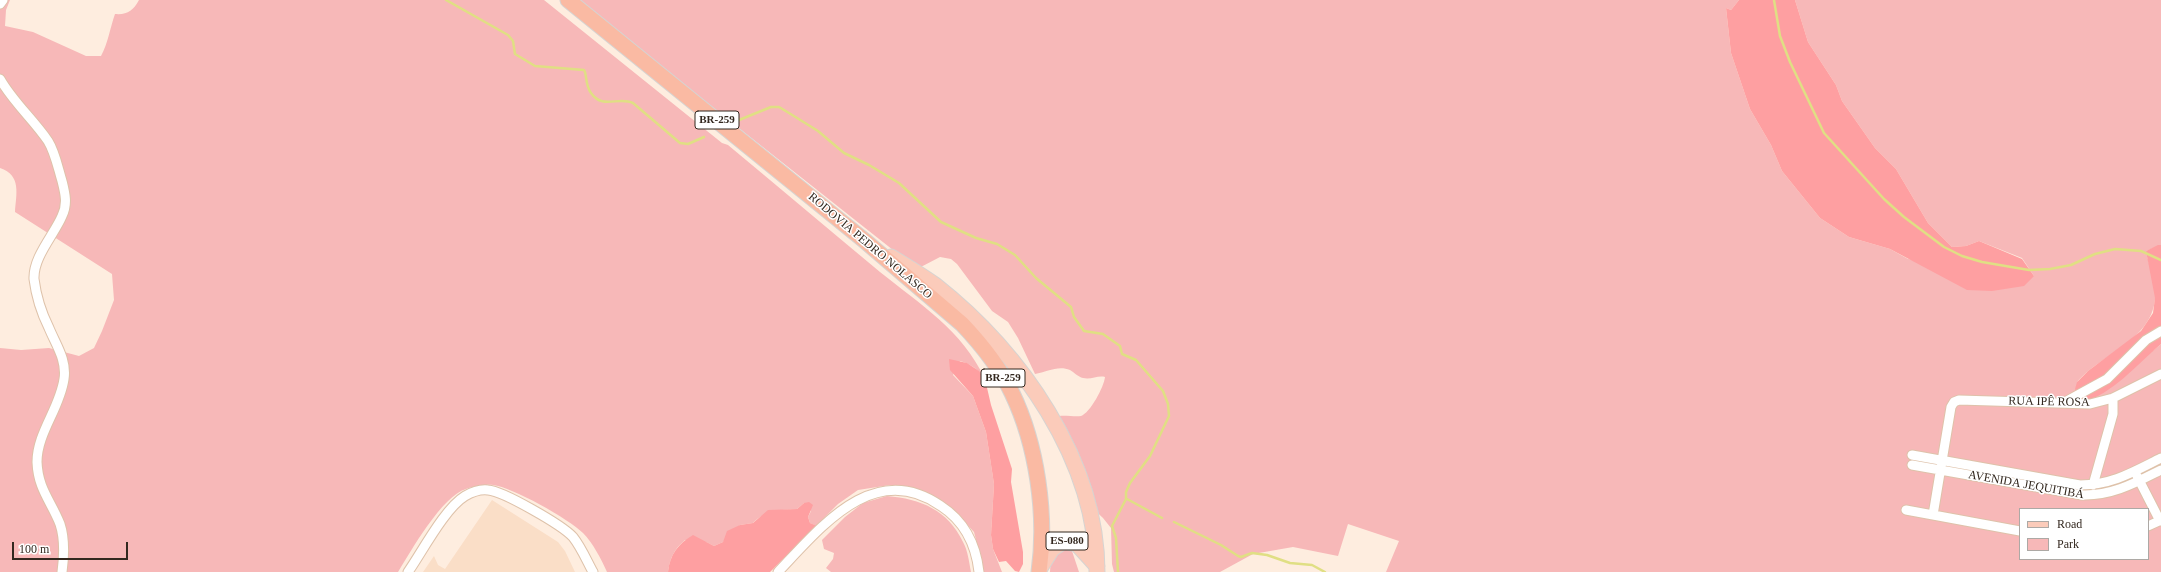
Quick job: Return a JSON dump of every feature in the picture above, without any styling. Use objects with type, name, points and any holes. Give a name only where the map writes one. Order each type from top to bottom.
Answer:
[{"type":"highway","name":"RODOVIA PEDRO NOLASCO","points":[[568,0],[865,241],[962,324],[988,353],[1012,393],[1034,458],[1040,498],[1039,570]]},
{"type":"main road","points":[[865,241],[934,284],[1003,350],[1029,381],[1064,443],[1082,485],[1095,540],[1097,569]]},
{"type":"main road","name":"ES-080","points":[[1039,570],[1052,549],[1064,541],[1077,544],[1097,569]]},
{"type":"street","points":[[0,4],[3,0]]},
{"type":"street","points":[[0,79],[6,89],[48,142],[60,172],[65,196],[63,214],[38,262],[34,275],[40,304],[48,327],[61,354],[64,366],[64,379],[43,435],[37,461],[40,485],[60,526],[64,559],[62,572]]},
{"type":"street","points":[[2064,402],[2107,379],[2146,340],[2161,331]]},
{"type":"street","name":"RUA IPÊ ROSA","points":[[1942,460],[1950,407],[1954,402],[1959,400],[2064,402],[2090,404],[2113,398],[2161,374]]},
{"type":"street","points":[[2093,485],[2113,414],[2113,398]]},
{"type":"street","name":"AVENIDA JEQUITIBÁ","points":[[1912,455],[2080,485],[2093,485],[2114,481],[2161,458]]},
{"type":"street","points":[[1933,515],[1942,460]]},
{"type":"street","name":"AVENIDA JEQUITIBÁ","points":[[1912,465],[2082,495],[2096,496],[2109,493],[2140,481],[2161,470]]},
{"type":"street","points":[[2135,471],[2160,521],[2149,526]]},
{"type":"street","points":[[408,572],[447,513],[463,498],[474,492],[488,490],[502,494],[538,513],[573,537],[592,572]]},
{"type":"street","points":[[778,572],[819,530],[848,504],[859,498],[889,490],[913,491],[932,499],[956,518],[969,537],[977,556],[978,572]]},
{"type":"street","points":[[1906,510],[2019,531]]},
{"type":"shaded area","points":[[1739,0],[1795,0],[1808,42],[1836,85],[1842,101],[1875,148],[1896,169],[1928,223],[1952,247],[1966,246],[1979,241],[2022,259],[2034,276],[2024,286],[1992,291],[1967,290],[1890,249],[1849,237],[1820,218],[1782,171],[1771,145],[1750,109],[1731,53],[1726,8],[1731,10]]},
{"type":"shaded area","points":[[2161,245],[2161,344],[2115,385],[2094,398],[2082,403],[2075,389],[2077,382],[2088,371],[2141,331],[2153,313],[2155,298],[2146,251]]},
{"type":"shaded area","points":[[949,359],[967,363],[979,371],[985,379],[991,405],[1012,469],[1011,482],[1023,552],[1023,564],[1019,572],[1015,571],[1006,561],[999,562],[993,549],[991,535],[994,484],[986,432],[973,396],[950,370]]},
{"type":"shaded area","points":[[492,500],[558,542],[565,551],[575,572],[423,572],[434,556],[438,565],[445,569]]},
{"type":"shaded area","points":[[809,502],[813,505],[808,517],[810,523],[817,526],[770,572],[668,572],[671,560],[676,550],[683,542],[693,535],[714,546],[723,542],[727,531],[740,525],[753,523],[768,510],[797,509],[804,503]]},
{"type":"green space","points":[[0,0],[10,0],[6,10],[5,26],[33,32],[86,56],[101,56],[115,14],[129,12],[139,0],[544,0],[722,143],[728,145],[880,272],[925,307],[965,346],[985,379],[974,368],[960,361],[953,375],[973,396],[986,432],[994,484],[991,535],[993,549],[1002,572],[981,572],[982,563],[974,532],[952,508],[923,491],[890,485],[858,490],[838,504],[816,526],[810,523],[808,517],[811,511],[804,503],[797,509],[768,513],[753,523],[740,525],[723,542],[714,546],[706,542],[685,540],[673,554],[668,572],[607,572],[590,541],[576,527],[540,504],[513,491],[502,487],[484,485],[466,489],[447,502],[428,525],[398,572],[0,572],[0,348],[21,350],[49,348],[79,356],[94,348],[114,300],[112,274],[15,212],[15,181],[12,175],[0,168]]},
{"type":"green space","points":[[577,0],[1739,0],[1731,10],[1726,8],[1731,53],[1750,109],[1771,145],[1782,171],[1820,218],[1849,237],[1890,249],[1908,259],[2034,276],[2022,258],[1979,241],[1966,246],[1952,247],[1928,223],[1896,169],[1875,148],[1842,101],[1836,85],[1808,42],[1795,0],[2161,0],[2161,245],[2146,251],[2153,281],[2155,299],[2151,313],[2144,326],[2135,336],[2124,346],[2087,372],[2077,382],[2154,350],[2161,344],[2161,572],[1386,572],[1399,541],[1348,524],[1338,556],[1293,547],[1253,554],[1220,572],[1114,572],[1112,564],[1111,528],[1087,503],[1059,416],[1081,416],[1085,414],[1096,399],[1105,377],[1083,378],[1079,377],[1070,370],[1061,368],[1035,374],[1018,338],[1008,322],[992,311],[957,264],[951,259],[940,257],[917,269]]},
{"type":"green space","points":[[887,496],[922,503],[941,514],[950,522],[965,545],[971,572],[831,572],[826,568],[833,559],[834,553],[824,549],[822,540],[845,517],[863,503]]},
{"type":"green space","points":[[1064,547],[1072,551],[1079,572],[1050,572],[1051,555]]},
{"type":"waterway","points":[[446,0],[508,35],[513,41],[515,54],[535,66],[584,70],[589,90],[596,98],[606,102],[627,101],[633,103],[680,143],[688,144],[704,137]]},
{"type":"waterway","points":[[1774,0],[1780,36],[1790,62],[1824,133],[1884,199],[1904,217],[1944,247],[1962,256],[1982,262],[2029,270],[2050,269],[2071,265],[2095,254],[2115,249],[2141,251],[2161,260]]},
{"type":"waterway","points":[[739,120],[771,107],[779,107],[818,131],[844,153],[869,165],[899,183],[941,222],[976,238],[997,244],[1015,255],[1036,278],[1071,307],[1074,317],[1084,331],[1103,334],[1120,346],[1122,354],[1136,360],[1163,391],[1168,404],[1169,416],[1150,456],[1130,483],[1126,492],[1126,499],[1112,526],[1116,538],[1118,572]]},
{"type":"waterway","points":[[1127,499],[1162,518]]},
{"type":"waterway","points":[[1174,522],[1221,545],[1241,557],[1252,553],[1267,555],[1290,563],[1312,565],[1325,572]]}]
